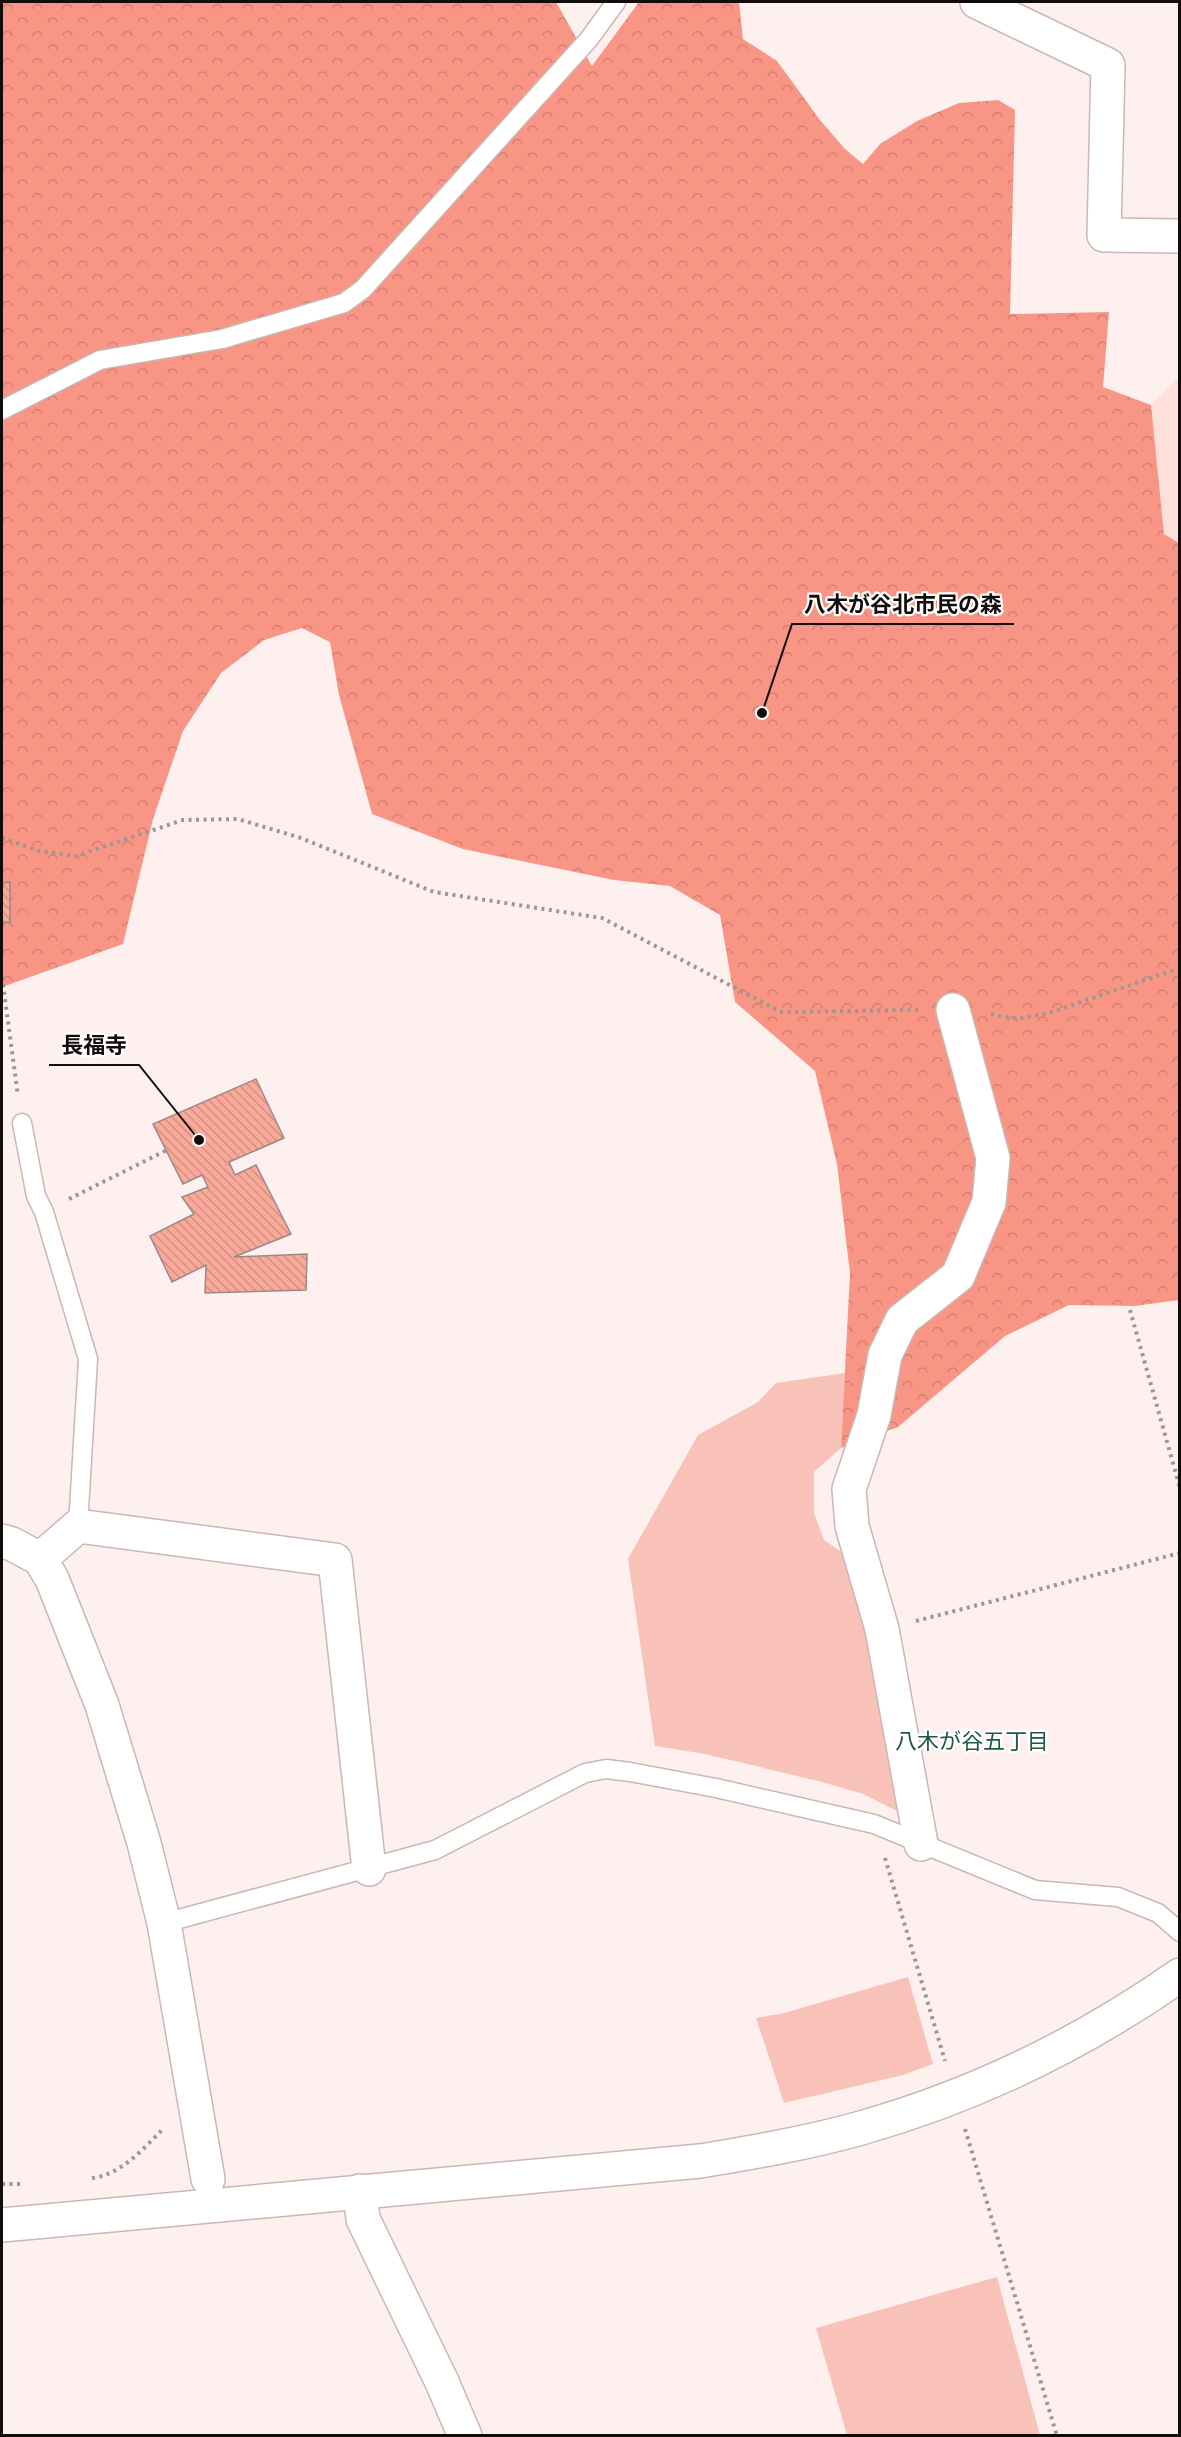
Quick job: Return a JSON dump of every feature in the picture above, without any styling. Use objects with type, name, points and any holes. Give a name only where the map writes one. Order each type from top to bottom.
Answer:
[{"type":"street","points":[[977,2],[1108,65],[1104,235],[1179,236]]},
{"type":"street","points":[[921,1844],[882,1629],[852,1526],[849,1489],[874,1415],[885,1355],[897,1329],[902,1320],[958,1276],[989,1202],[993,1158],[952,1011]]},
{"type":"street","points":[[40,1559],[78,1526],[335,1560],[369,1869]]},
{"type":"street","points":[[2,1541],[40,1559],[52,1580],[102,1705],[144,1843],[164,1923],[210,2192]]},
{"type":"street","points":[[2,2225],[210,2192],[360,2191],[700,2161],[773,2150],[861,2128],[954,2097],[1054,2051],[1143,2001],[1179,1976]]},
{"type":"street","points":[[360,2191],[363,2219],[442,2382],[465,2436]]},
{"type":"lane","points":[[2,410],[100,360],[222,339],[344,303],[363,289],[589,39],[615,2]]},
{"type":"lane","points":[[22,1124],[36,1196],[44,1212],[88,1359],[78,1526]]},
{"type":"lane","points":[[164,1923],[435,1850],[585,1773],[606,1769],[716,1788],[874,1824],[1035,1890],[1118,1897],[1158,1913],[1179,1932]]},
{"type":"path","points":[[2,838],[39,851],[76,856],[183,820],[238,819],[301,838],[434,892],[602,918],[781,1012],[976,1011],[1018,1019],[1049,1013],[1179,968]]},
{"type":"path","points":[[2,977],[22,1124]]},
{"type":"path","points":[[44,1212],[167,1150]]},
{"type":"path","points":[[1130,1310],[1179,1488]]},
{"type":"path","points":[[882,1629],[1179,1553]]},
{"type":"path","points":[[88,2178],[99,2177],[134,2158],[195,2099]]},
{"type":"path","points":[[2,2184],[27,2184]]},
{"type":"shaded area","points":[[1179,377],[1179,543],[1164,534],[1151,405]]},
{"type":"shaded area","points":[[845,1373],[841,1448],[814,1472],[814,1513],[824,1540],[849,1557],[866,1621],[901,1813],[863,1794],[822,1782],[705,1754],[655,1746],[628,1559],[698,1435],[758,1402],[776,1383]]},
{"type":"shaded area","points":[[908,1977],[933,2064],[903,2075],[784,2103],[756,2018],[784,2013]]},
{"type":"shaded area","points":[[997,2277],[1040,2435],[847,2435],[816,2328]]},
{"type":"green space","points":[[2,2],[556,2],[592,66],[639,2],[739,2],[743,39],[777,61],[820,120],[845,149],[863,164],[880,144],[917,121],[959,103],[998,100],[1015,110],[1010,314],[1109,312],[1103,387],[1151,405],[1164,534],[1179,543],[1179,1300],[1134,1306],[1069,1305],[1005,1336],[898,1427],[841,1448],[850,1273],[837,1164],[815,1071],[735,1002],[720,915],[670,886],[614,880],[463,849],[372,814],[339,695],[330,642],[302,628],[264,640],[221,673],[183,731],[153,819],[123,944],[2,987]]},
{"type":"building","points":[[10,882],[10,922],[2,923],[2,883]]},
{"type":"building","points":[[256,1079],[284,1138],[229,1162],[235,1175],[256,1165],[291,1234],[234,1257],[307,1254],[306,1290],[205,1293],[206,1265],[172,1282],[150,1236],[194,1214],[182,1197],[208,1187],[202,1175],[183,1184],[153,1124]]},
{"type":"place","name":"八木が谷北市民の森","points":[[762,713]]},
{"type":"place","name":"長福寺","points":[[199,1140]]},
{"type":"district","name":"八木が谷五丁目","points":[[972,1741]]}]
